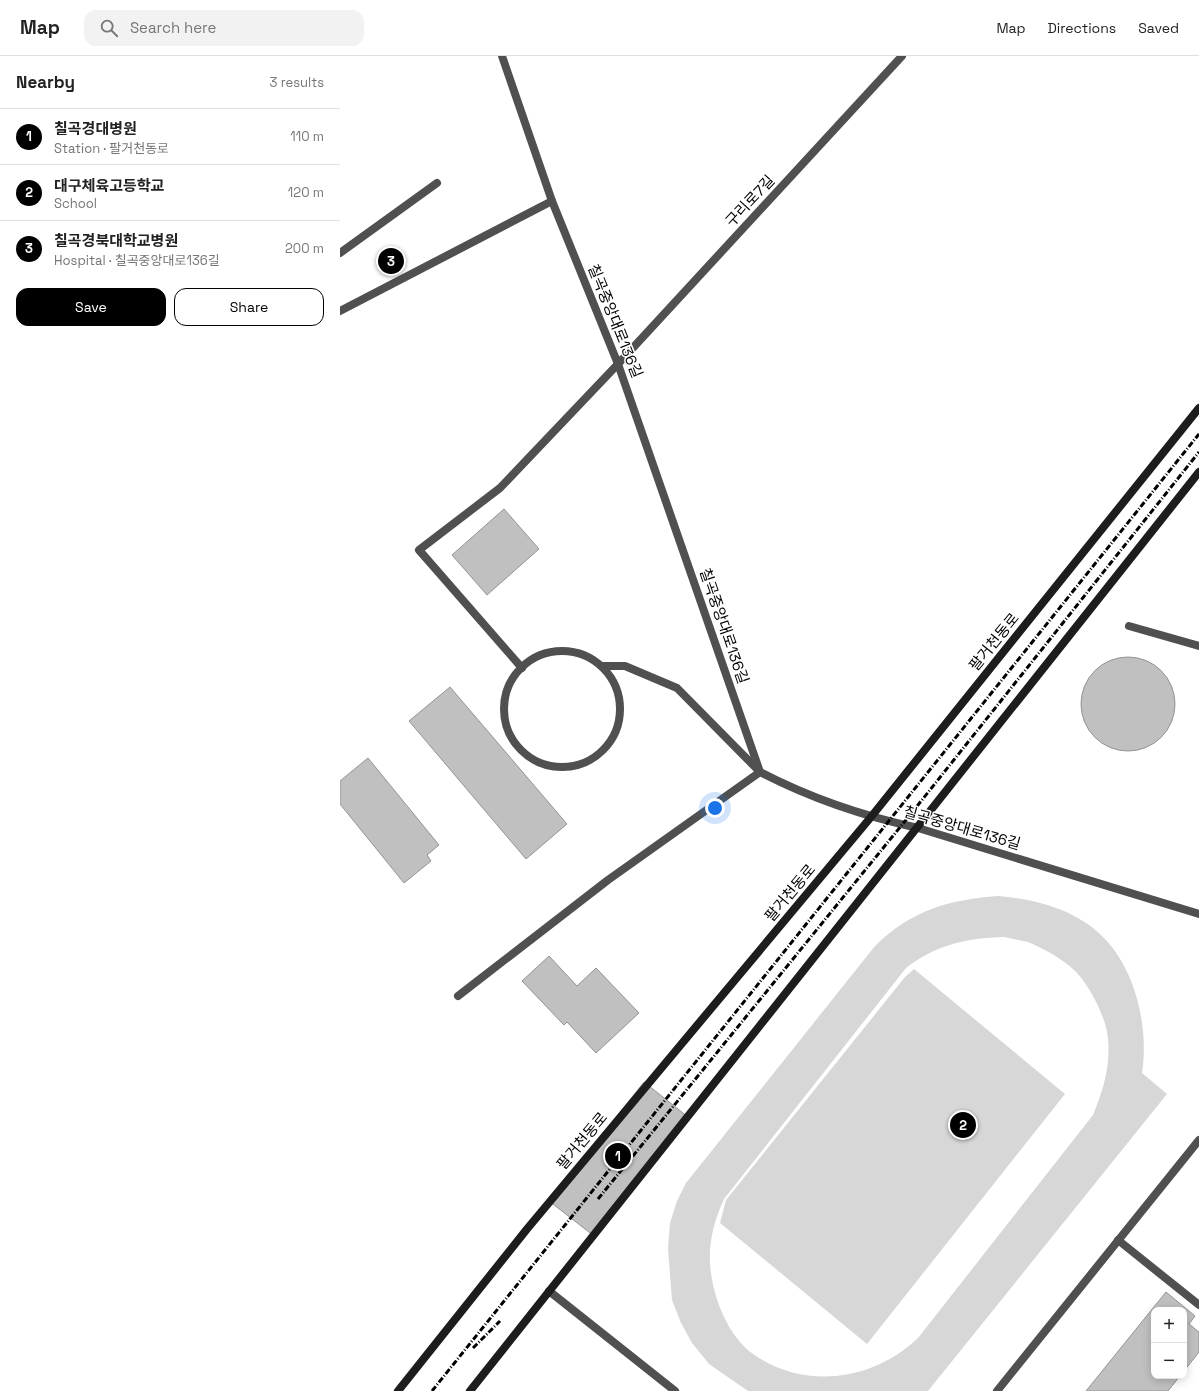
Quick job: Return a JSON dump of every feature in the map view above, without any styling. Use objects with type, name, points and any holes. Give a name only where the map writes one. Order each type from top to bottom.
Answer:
[{"type":"street","name":"칠곡중앙대로136길","points":[[502,56],[552,201],[618,364],[760,772],[796,790],[871,818],[918,828],[1199,914]]},
{"type":"street","name":"구리로7길","points":[[522,668],[420,550],[500,488],[618,364],[902,56]]},
{"type":"street","points":[[340,254],[436,183]]},
{"type":"street","points":[[340,311],[552,201]]},
{"type":"street","name":"팔거천동로","points":[[398,1391],[458,1313],[527,1229],[871,818],[1199,408]]},
{"type":"street","points":[[470,1391],[1199,472]]},
{"type":"street","points":[[1129,626],[1199,646]]},
{"type":"street","points":[[568,651],[586,656],[602,666],[614,682],[621,701],[620,721],[613,739],[600,754],[583,764],[564,768],[544,765],[527,756],[513,741],[506,724],[504,705],[508,687],[522,668],[532,659],[550,652],[568,651]]},
{"type":"street","points":[[458,996],[608,880],[760,772],[677,688],[625,666],[602,666]]},
{"type":"street","points":[[998,1391],[1199,1140]]},
{"type":"street","points":[[1118,1240],[1199,1305]]},
{"type":"street","points":[[549,1291],[675,1391]]},
{"type":"shaded area","points":[[998,896],[1012,897],[1053,907],[1079,918],[1101,935],[1123,964],[1131,981],[1137,1000],[1143,1037],[1144,1056],[1142,1073],[1167,1094],[928,1391],[748,1391],[709,1364],[692,1343],[681,1323],[672,1300],[668,1249],[670,1223],[677,1201],[686,1183],[875,946],[889,934],[917,915],[947,904]],"holes":[[[1004,937],[1034,944],[1065,962],[1080,976],[1099,1008],[1107,1032],[1108,1064],[1104,1085],[1093,1115],[918,1338],[900,1353],[880,1364],[858,1372],[836,1376],[813,1376],[791,1372],[769,1364],[749,1351],[740,1342],[726,1321],[716,1298],[711,1273],[710,1245],[715,1221],[724,1199],[906,968],[917,960],[940,948],[952,944],[977,939]]]},
{"type":"shaded area","points":[[914,969],[1065,1094],[867,1344],[720,1223],[726,1200],[905,977]]},
{"type":"building","points":[[504,509],[539,549],[487,595],[452,555]]},
{"type":"building","points":[[1128,657],[1146,661],[1161,671],[1171,686],[1175,704],[1171,722],[1161,737],[1146,747],[1128,751],[1110,747],[1095,737],[1085,722],[1081,704],[1085,686],[1095,671],[1110,661]]},
{"type":"building","points":[[450,687],[567,824],[526,859],[409,721]]},
{"type":"building","points":[[368,758],[439,845],[427,855],[431,861],[404,883],[340,804],[340,781]]},
{"type":"building","points":[[549,956],[577,986],[596,968],[639,1013],[596,1053],[567,1022],[564,1025],[522,981]]},
{"type":"building","points":[[644,1082],[688,1117],[594,1236],[549,1201]]},
{"type":"building","points":[[1166,1292],[1184,1307],[1154,1307]]},
{"type":"building","points":[[1187,1309],[1195,1316],[1189,1324],[1199,1332],[1199,1352],[1187,1367]]},
{"type":"building","points":[[1151,1311],[1151,1379],[1178,1379],[1168,1391],[1086,1391]]},
{"type":"railway","points":[[432,1391],[1199,434]]},
{"type":"railway","points":[[598,1199],[914,810],[1199,452]]},
{"type":"railway","points":[[473,1348],[500,1321]]},
{"type":"place","name":"칠곡경북대학교병원","points":[[391,261]]},
{"type":"place","name":"대구체육고등학교","points":[[963,1125]]},
{"type":"place","name":"칠곡경대병원","points":[[618,1156]]}]
